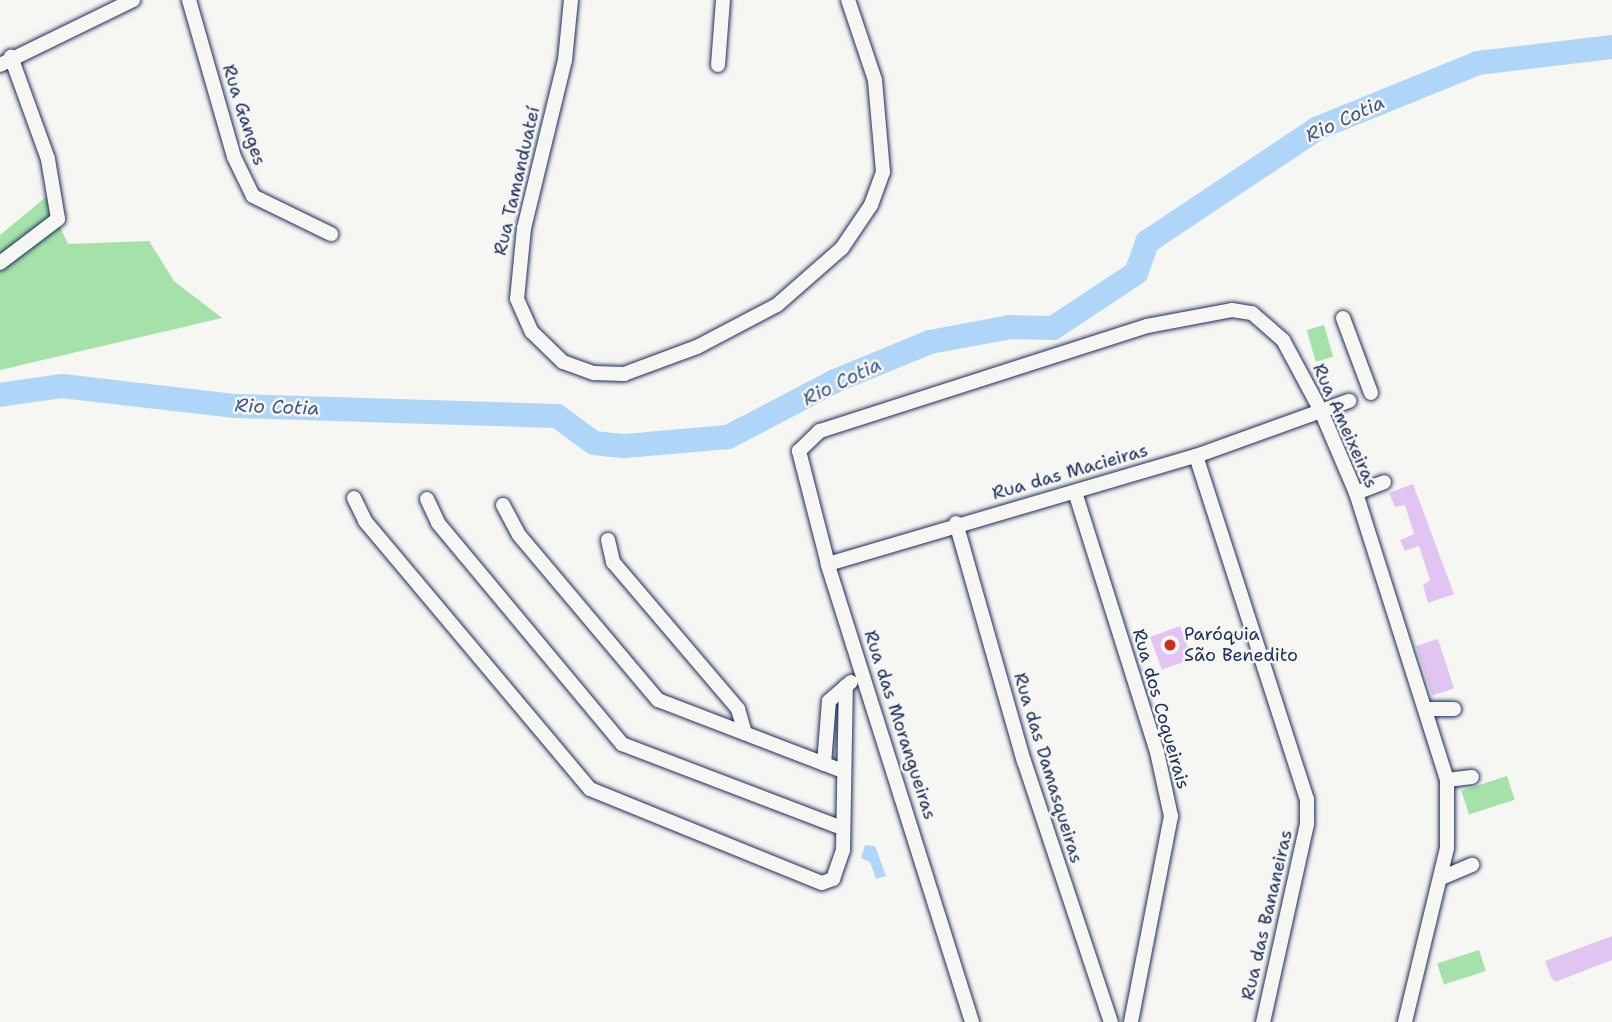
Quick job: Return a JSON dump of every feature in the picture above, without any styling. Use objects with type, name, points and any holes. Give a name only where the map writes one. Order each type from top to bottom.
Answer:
[{"type":"street","points":[[0,263],[58,219],[48,159],[6,61],[132,0]]},
{"type":"street","name":"Rua Ganges","points":[[189,0],[234,157],[253,196],[331,234]]},
{"type":"street","name":"Rua Tamanduateí","points":[[571,0],[565,60],[522,240],[517,299],[532,332],[563,362],[594,373],[624,374],[698,348],[777,304],[842,248],[871,205],[883,172],[876,80],[848,0]]},
{"type":"street","points":[[718,65],[723,0]]},
{"type":"street","name":"Rua Ameixeiras","points":[[804,440],[1147,326],[1232,310],[1252,313],[1283,340],[1321,411],[1356,493],[1428,709],[1447,780],[1441,878],[1405,1022]]},
{"type":"street","points":[[1343,318],[1371,393]]},
{"type":"street","name":"Rua das Macieiras","points":[[828,564],[956,523],[1196,456],[1349,401]]},
{"type":"street","name":"Rua das Morangueiras","points":[[804,440],[800,462],[828,564],[972,1022]]},
{"type":"street","name":"Rua das Bananeiras","points":[[1196,456],[1307,799],[1307,824],[1263,1022]]},
{"type":"street","points":[[1356,493],[1384,482]]},
{"type":"street","name":"Rua dos Coqueirais","points":[[1074,492],[1157,752],[1171,816],[1131,1022]]},
{"type":"street","points":[[354,498],[365,521],[590,789],[822,883],[833,879],[843,850],[839,827],[848,783],[843,771],[846,686]]},
{"type":"street","points":[[427,499],[438,523],[622,744],[839,827]]},
{"type":"street","points":[[503,505],[519,535],[650,692],[672,707],[843,771]]},
{"type":"street","name":"Rua das Damasqueiras","points":[[956,523],[1024,761],[1111,1022]]},
{"type":"street","points":[[608,540],[613,562],[737,709],[745,733]]},
{"type":"street","points":[[824,764],[829,701],[863,672]]},
{"type":"street","points":[[1428,709],[1454,709]]},
{"type":"street","points":[[828,733],[845,733]]},
{"type":"street","points":[[1447,780],[1472,777]]},
{"type":"street","points":[[1441,878],[1472,865]]},
{"type":"green space","points":[[46,197],[68,244],[149,241],[174,281],[222,318],[0,370],[0,235]]},
{"type":"green space","points":[[1324,325],[1333,357],[1316,362],[1307,330]]},
{"type":"green space","points":[[1507,776],[1515,800],[1469,815],[1461,791]]},
{"type":"green space","points":[[1479,950],[1486,971],[1444,985],[1437,964]]},
{"type":"water","points":[[865,845],[875,846],[886,876],[876,879],[870,862],[861,858]]},
{"type":"building","points":[[1413,484],[1454,594],[1428,603],[1423,585],[1430,580],[1419,546],[1405,551],[1400,540],[1414,534],[1405,505],[1395,507],[1389,493]]},
{"type":"building","name":"Paróquia São Benedito","points":[[1180,626],[1192,659],[1162,670],[1150,637]]},
{"type":"building","points":[[1438,639],[1454,688],[1432,696],[1416,646]]},
{"type":"building","points":[[1612,936],[1612,960],[1555,982],[1551,977],[1545,961]]},
{"type":"waterway","name":"Rio Cotia","points":[[0,395],[62,386],[236,406],[557,416],[594,443],[625,446],[728,437],[835,381],[930,342],[1010,327],[1053,328],[1136,273],[1147,242],[1318,128],[1478,63],[1612,47]]},
{"type":"place","name":"Paróquia São Benedito","points":[[1170,645]]}]
